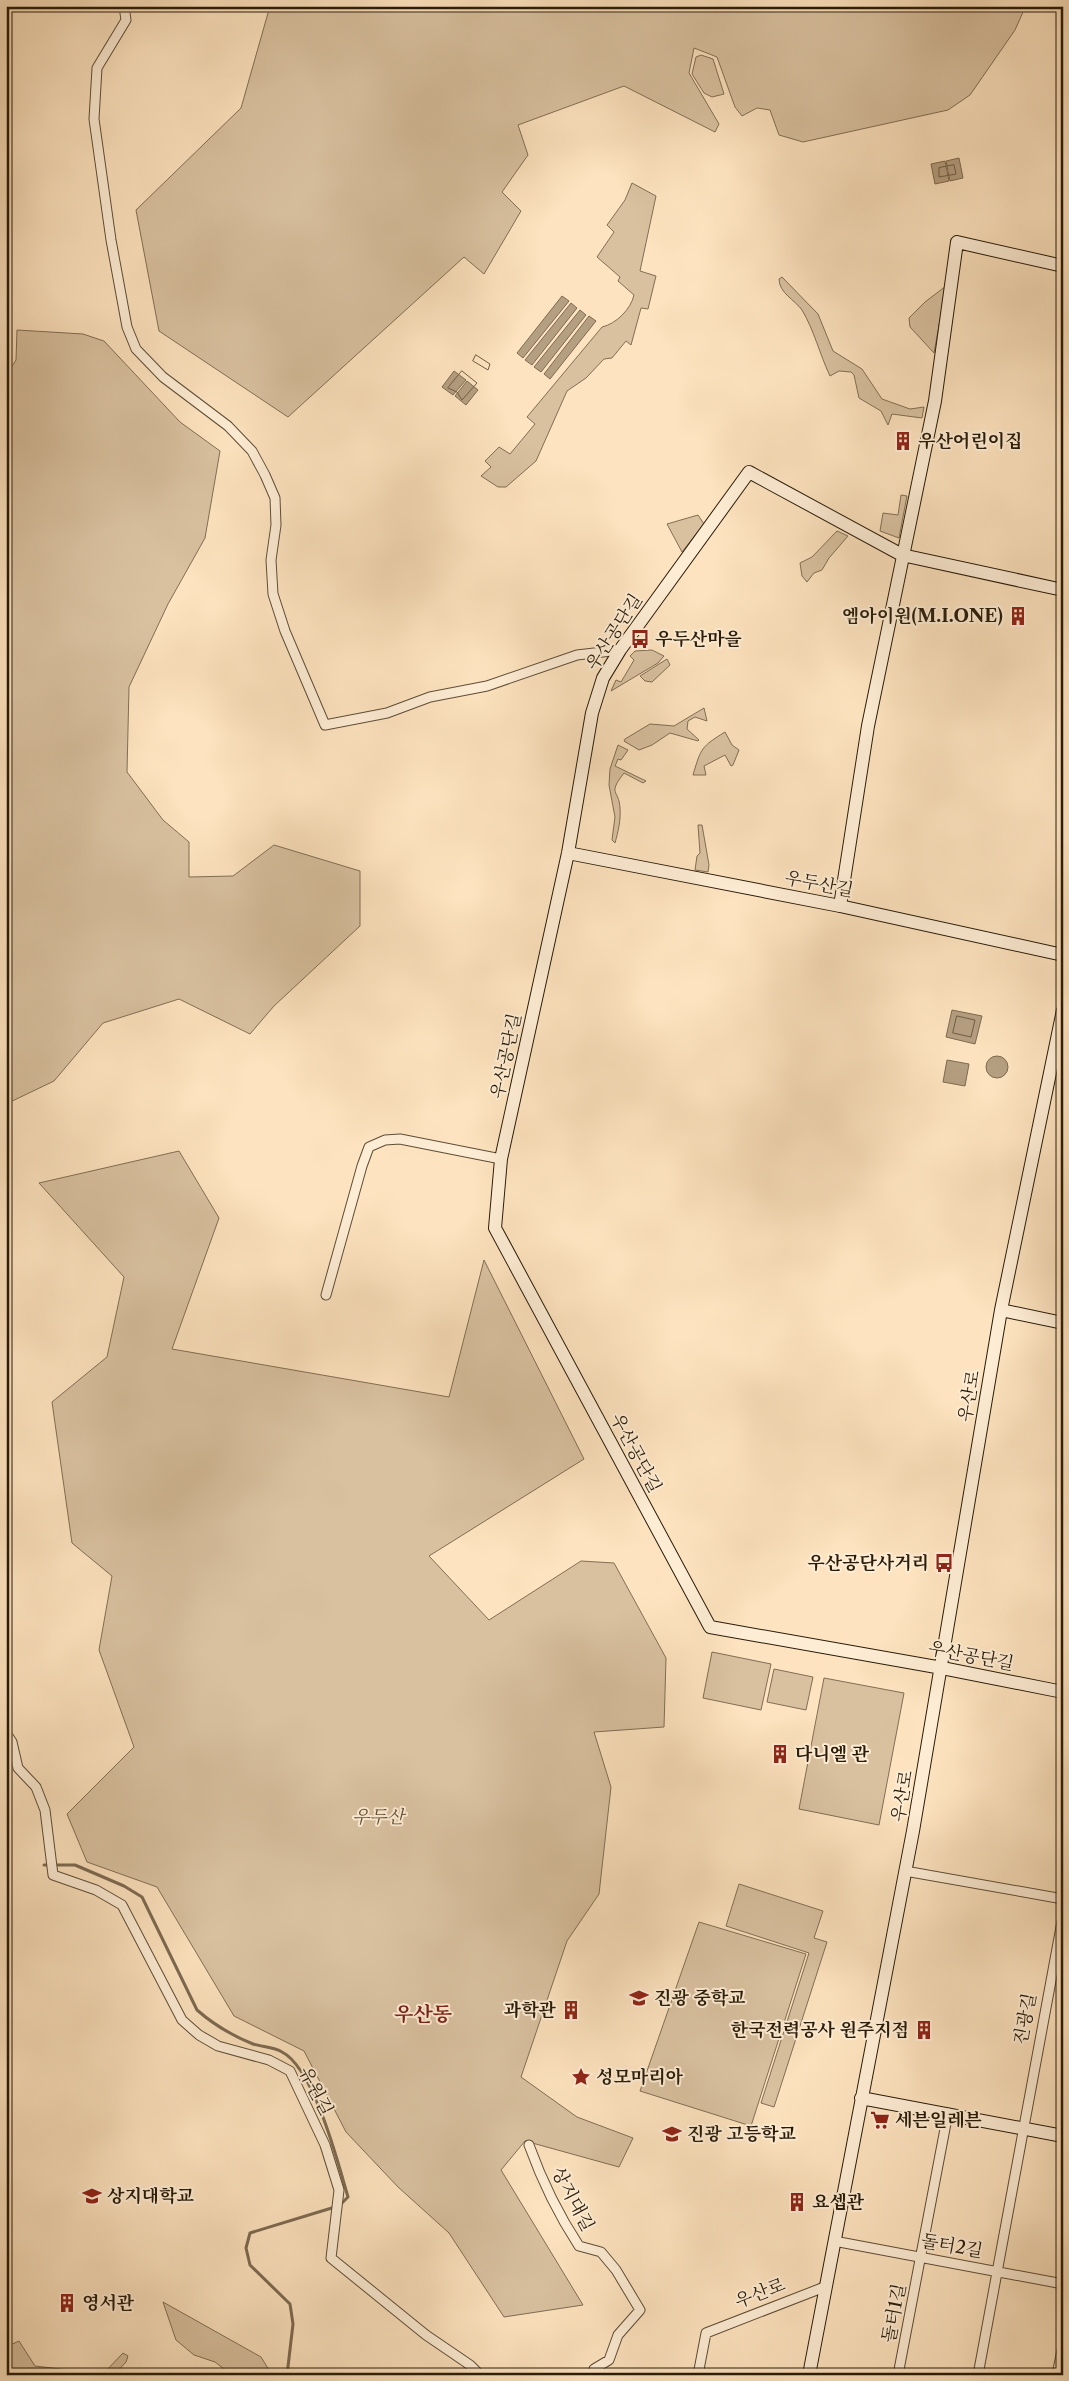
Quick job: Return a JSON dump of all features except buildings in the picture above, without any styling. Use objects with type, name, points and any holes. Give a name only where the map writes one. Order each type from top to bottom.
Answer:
[{"type":"street","points":[[124,6],[126,20],[97,68],[94,119],[111,240],[127,328],[136,349],[156,370],[200,407],[228,426],[252,451],[265,475],[275,498],[276,525],[271,560],[273,594],[285,631],[325,725],[387,713],[430,697],[487,686],[578,655],[620,650]]},
{"type":"street","points":[[840,906],[868,728],[902,555],[935,402],[957,242],[1063,266]]},
{"type":"street","name":"우산공단길","points":[[1063,590],[902,555],[749,472],[620,650],[603,678],[594,705],[568,853],[501,1159],[495,1228],[710,1627],[942,1668],[1063,1692]]},
{"type":"street","name":"우두산길","points":[[568,853],[840,906],[1063,955]]},
{"type":"street","name":"우산로","points":[[810,2375],[942,1668],[1001,1310],[1063,1010]]},
{"type":"street","points":[[326,1295],[362,1166],[370,1147],[385,1140],[400,1139],[501,1159]]},
{"type":"street","points":[[1001,1310],[1063,1323]]},
{"type":"street","name":"유원길","points":[[6,1733],[12,1742],[18,1768],[36,1787],[45,1810],[53,1873],[96,1890],[122,1905],[182,2020],[199,2035],[218,2046],[270,2060],[290,2071],[325,2145],[339,2190],[331,2258],[426,2335],[470,2365],[480,2375]]},
{"type":"street","points":[[905,1871],[1063,1899]]},
{"type":"street","name":"진광길","points":[[996,2271],[1063,1916]]},
{"type":"street","points":[[862,2098],[1063,2136]]},
{"type":"street","points":[[922,2257],[948,2113]]},
{"type":"street","name":"상지대길","points":[[529,2145],[545,2188],[571,2234],[580,2246],[601,2252],[616,2270],[640,2310],[618,2335],[609,2360],[594,2369],[594,2375]]},
{"type":"street","name":"돌터2길","points":[[834,2242],[1063,2284]]},
{"type":"street","name":"돌터1길","points":[[898,2375],[922,2257]]},
{"type":"street","points":[[978,2375],[996,2271]]},
{"type":"street","name":"우산로","points":[[698,2375],[706,2333],[827,2286]]},
{"type":"street","points":[[1057,2375],[1063,2345]]},
{"type":"green space","points":[[270,6],[1022,6],[1023,12],[1015,30],[970,95],[948,110],[803,142],[779,135],[770,110],[757,108],[742,116],[735,107],[717,57],[694,48],[689,73],[719,124],[715,132],[624,86],[518,125],[528,155],[502,192],[521,211],[484,274],[464,257],[288,417],[159,331],[136,210],[241,108]]},
{"type":"green space","points":[[701,55],[713,59],[724,94],[712,97],[704,93],[692,74],[696,57]]},
{"type":"green space","points":[[632,183],[656,196],[640,271],[656,276],[648,309],[641,308],[631,345],[626,341],[612,358],[604,359],[586,378],[567,391],[536,461],[506,487],[498,487],[481,476],[491,467],[485,461],[499,447],[510,454],[535,424],[527,417],[602,327],[612,323],[630,305],[634,295],[618,281],[620,277],[597,257],[614,232],[607,225],[625,200]]},
{"type":"green space","points":[[782,277],[818,314],[833,351],[862,369],[882,399],[910,409],[924,407],[922,418],[892,414],[888,425],[881,411],[859,398],[854,375],[851,372],[839,371],[830,376],[802,310],[788,296],[780,284],[779,279]]},
{"type":"green space","points":[[946,286],[934,353],[910,327],[909,318],[925,302]]},
{"type":"green space","points":[[17,330],[83,334],[104,341],[180,422],[220,451],[205,538],[168,604],[129,687],[127,772],[163,820],[189,842],[189,877],[233,876],[274,845],[360,871],[360,926],[274,1006],[250,1034],[179,999],[103,1023],[54,1081],[6,1104],[6,376],[16,360]]},
{"type":"green space","points":[[901,495],[907,496],[899,538],[880,531],[883,513],[898,515]]},
{"type":"green space","points":[[698,515],[704,524],[682,552],[667,524]]},
{"type":"green space","points":[[837,531],[848,536],[829,558],[822,570],[814,573],[807,582],[802,576],[800,563],[812,557]]},
{"type":"green space","points":[[652,650],[664,656],[658,663],[611,691],[616,680],[621,682],[634,660],[630,656],[635,651]]},
{"type":"green space","points":[[667,659],[670,665],[652,682],[645,681],[640,676]]},
{"type":"green space","points":[[704,708],[707,721],[695,717],[688,721],[687,729],[698,741],[670,733],[652,745],[639,750],[624,741],[650,724],[674,726]]},
{"type":"green space","points":[[725,732],[732,745],[739,750],[733,765],[731,766],[725,755],[704,766],[706,775],[693,775],[700,753],[706,745]]},
{"type":"green space","points":[[618,745],[628,750],[621,760],[618,759],[615,766],[646,781],[643,783],[624,773],[616,785],[615,792],[620,812],[615,843],[612,840],[615,817],[609,785],[610,769]]},
{"type":"green space","points":[[698,825],[702,825],[709,865],[708,872],[695,870],[697,856],[700,853]]},
{"type":"green space","name":"우두산","points":[[179,1151],[219,1218],[172,1349],[449,1397],[484,1260],[584,1459],[429,1556],[489,1620],[581,1561],[614,1563],[666,1658],[664,1727],[594,1732],[611,1787],[599,1894],[567,1941],[521,2077],[577,2117],[633,2138],[619,2167],[525,2141],[501,2170],[583,2305],[504,2317],[449,2233],[398,2187],[346,2132],[304,2051],[234,2016],[157,1887],[87,1862],[67,1814],[134,1747],[99,1650],[112,1576],[72,1543],[52,1402],[107,1357],[124,1277],[39,1183]]},
{"type":"green space","points":[[712,1652],[771,1664],[761,1710],[703,1698]]},
{"type":"green space","points":[[774,1669],[813,1677],[806,1710],[767,1702]]},
{"type":"green space","points":[[824,1678],[904,1693],[879,1825],[799,1809]]},
{"type":"green space","points":[[739,1884],[823,1911],[814,1938],[827,1942],[774,2107],[761,2103],[809,1953],[726,1926]]},
{"type":"green space","points":[[699,1922],[806,1954],[751,2126],[640,2091]]},
{"type":"green space","points":[[163,2302],[261,2357],[272,2375],[232,2375],[215,2362],[194,2355],[176,2340]]},
{"type":"green space","points":[[19,2341],[35,2366],[103,2374],[123,2353],[128,2356],[126,2362],[114,2375],[6,2375],[6,2347]]},
{"type":"water","points":[[959,158],[963,178],[950,181],[946,161]]},
{"type":"water","points":[[945,161],[949,181],[935,184],[931,164]]},
{"type":"water","points":[[562,296],[569,301],[523,358],[517,353]]},
{"type":"water","points":[[571,303],[577,308],[532,365],[525,360]]},
{"type":"water","points":[[580,310],[586,315],[541,372],[534,367]]},
{"type":"water","points":[[589,316],[596,321],[550,379],[544,374]]},
{"type":"water","points":[[454,371],[466,380],[453,395],[442,387]]},
{"type":"water","points":[[467,381],[478,390],[466,405],[455,396]]},
{"type":"water","points":[[952,1010],[982,1016],[975,1044],[946,1037]]},
{"type":"water","points":[[997,1056],[1005,1059],[1008,1067],[1005,1075],[997,1078],[989,1075],[986,1067],[989,1059]]},
{"type":"water","points":[[947,1060],[969,1064],[965,1086],[943,1082]]},
{"type":"waterway","points":[[44,1865],[75,1865],[124,1886],[142,1897],[197,2010],[231,2033],[253,2044],[279,2050],[294,2061],[314,2096],[331,2140],[348,2197],[340,2205]]},
{"type":"waterway","points":[[287,2375],[293,2324],[290,2304],[250,2265],[246,2248],[250,2233],[335,2207]]},
{"type":"place","name":"우산어린이집","points":[[903,441]]},
{"type":"place","name":"엠아이원(M.I.ONE)","points":[[1018,616]]},
{"type":"place","name":"우두산마을","points":[[640,639]]},
{"type":"place","name":"우산공단사거리","points":[[944,1563]]},
{"type":"place","name":"다니엘 관","points":[[780,1754]]},
{"type":"place","name":"진광 중학교","points":[[639,1998]]},
{"type":"place","name":"과학관","points":[[571,2010]]},
{"type":"place","name":"한국전력공사 원주지점","points":[[924,2030]]},
{"type":"place","name":"성모마리아","points":[[581,2077]]},
{"type":"place","name":"세븐일레븐","points":[[880,2120]]},
{"type":"place","name":"진광 고등학교","points":[[672,2134]]},
{"type":"place","name":"상지대학교","points":[[92,2196]]},
{"type":"place","name":"요셉관","points":[[797,2202]]},
{"type":"place","name":"영서관","points":[[67,2303]]},
{"type":"district","name":"우산동","points":[[423,2014]]}]
